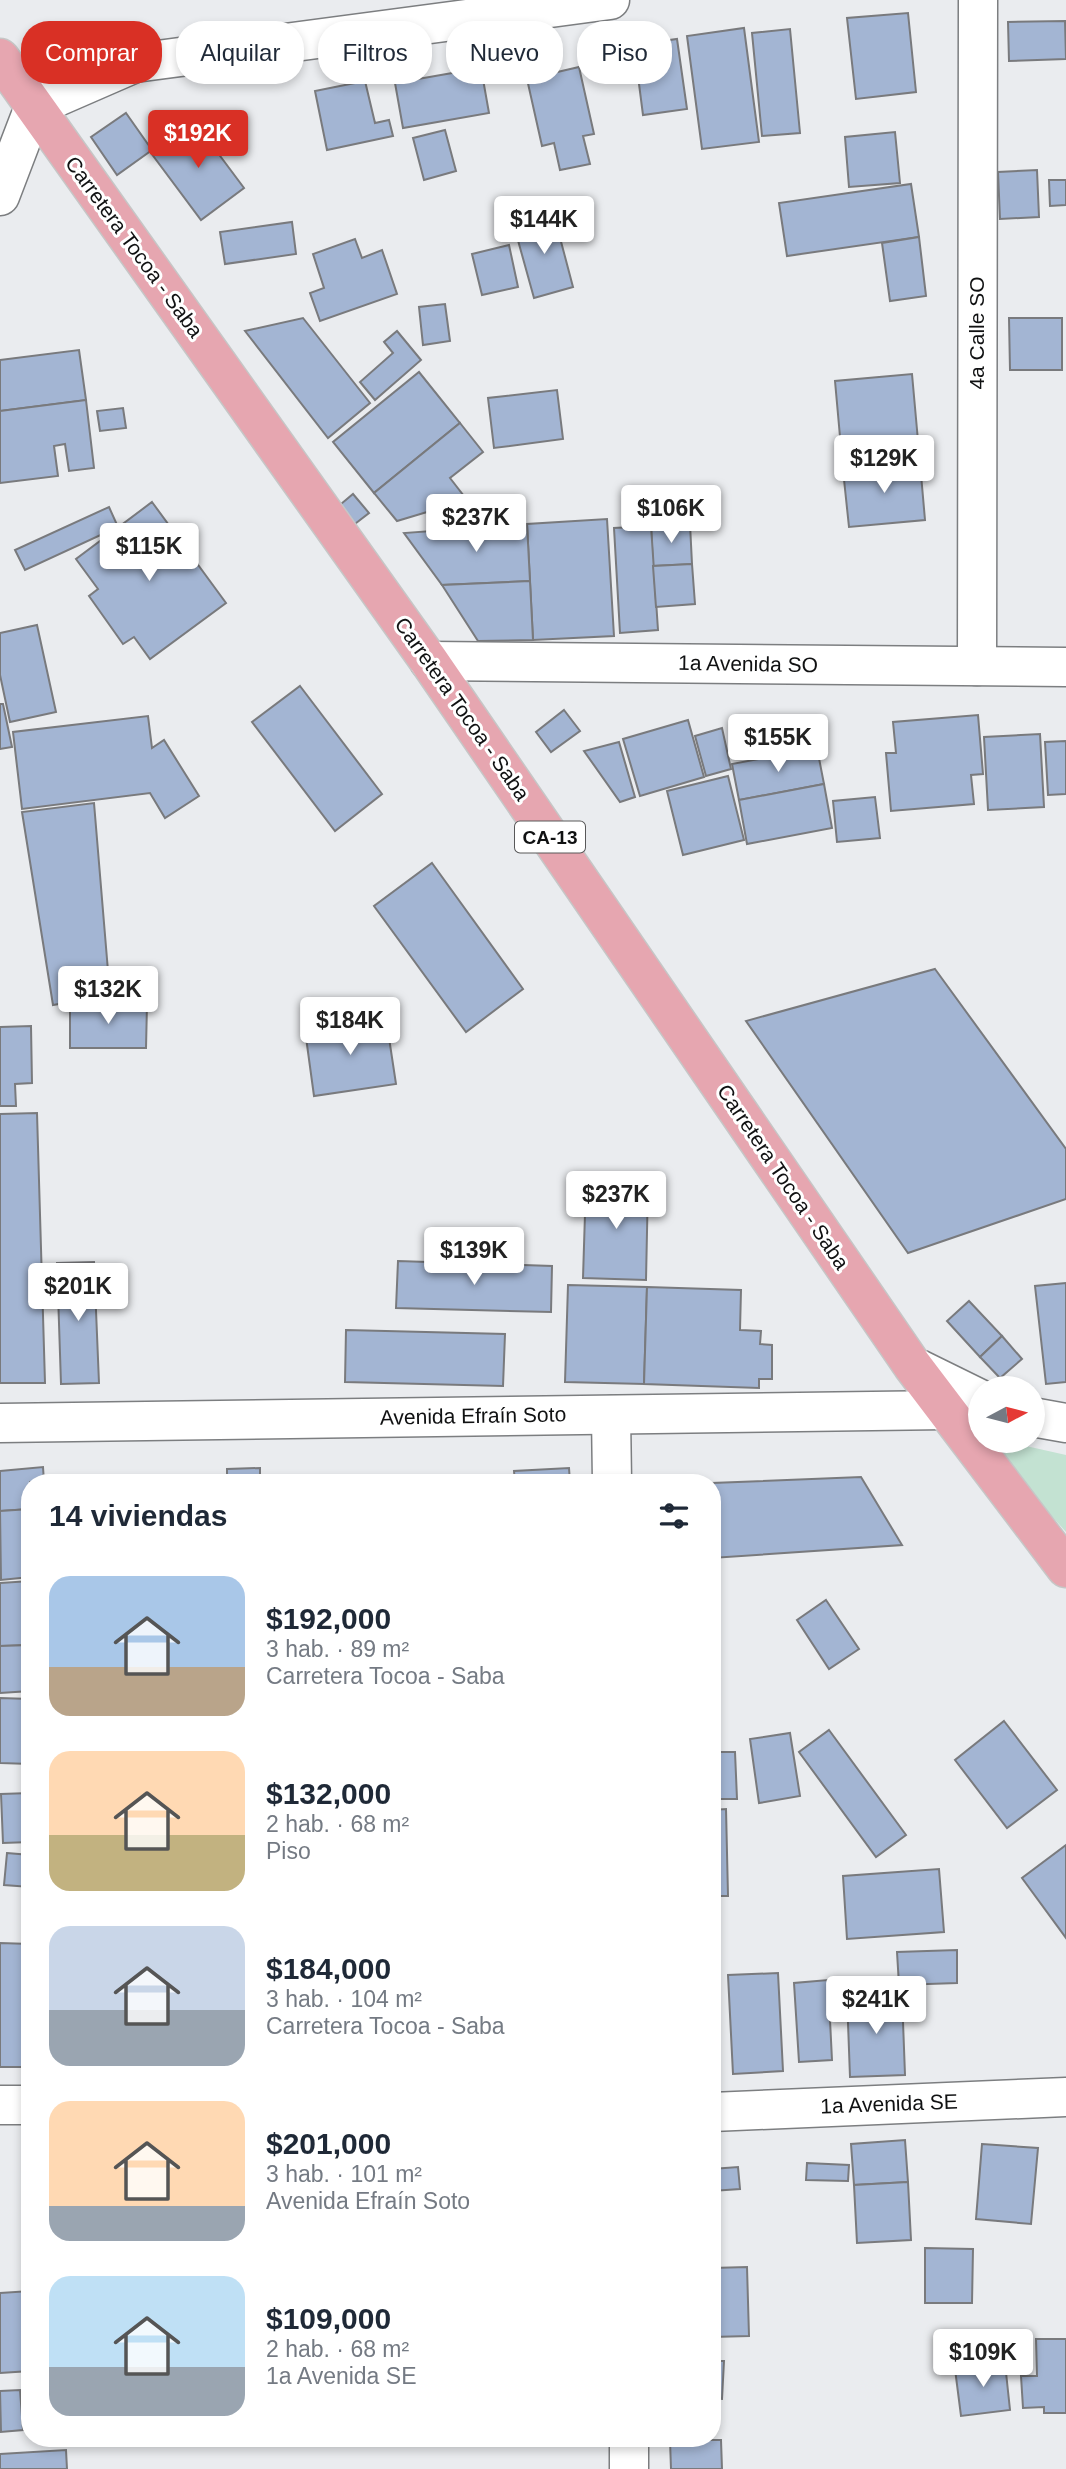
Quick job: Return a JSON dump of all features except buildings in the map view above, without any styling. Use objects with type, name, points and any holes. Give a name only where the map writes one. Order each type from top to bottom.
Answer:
[{"type":"main road","name":"Carretera Tocoa - Saba","points":[[0,58],[429,661],[912,1365],[963,1405],[1066,1567]]},
{"type":"street","points":[[0,196],[34,107],[135,63],[610,0]]},
{"type":"street","name":"4a Calle SO","points":[[977,666],[978,0]]},
{"type":"street","name":"1a Avenida SO","points":[[429,661],[1066,667]]},
{"type":"street","name":"Avenida Efraín Soto","points":[[0,1423],[611,1415],[963,1405]]},
{"type":"street","points":[[611,1415],[612,1474]]},
{"type":"street","points":[[1045,1419],[1066,1423]]},
{"type":"street","name":"1a Avenida SE","points":[[721,2112],[1066,2097]]},
{"type":"street","points":[[0,2105],[21,2105]]},
{"type":"street","points":[[629,2447],[629,2469]]},
{"type":"green space","points":[[1045,1450],[1066,1455],[1066,1532],[996,1453],[1045,1453]]}]
